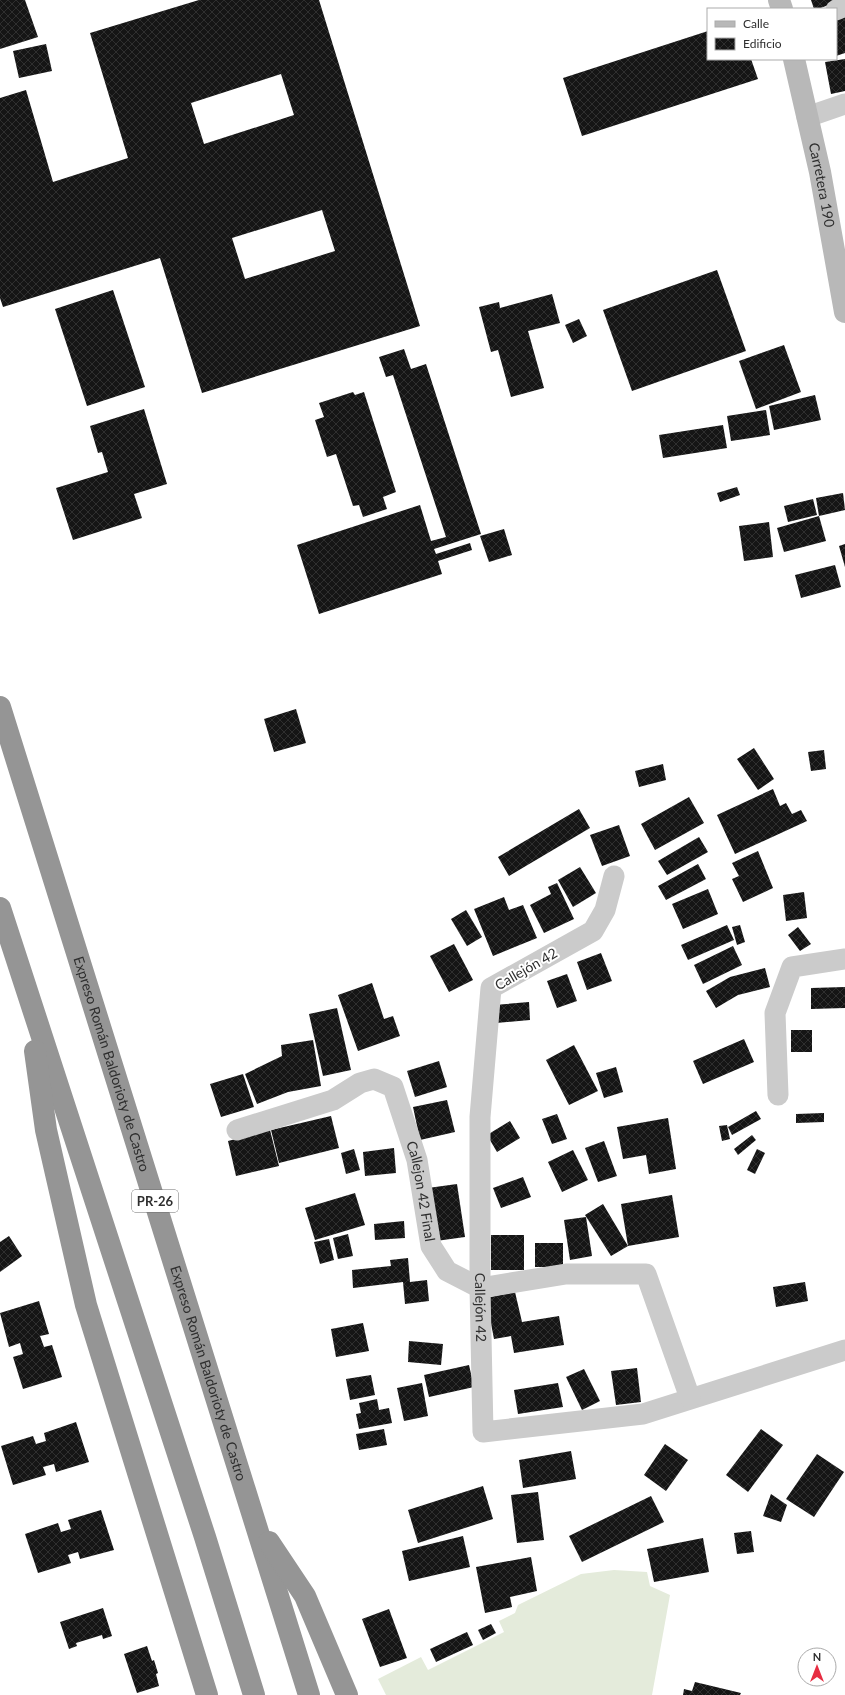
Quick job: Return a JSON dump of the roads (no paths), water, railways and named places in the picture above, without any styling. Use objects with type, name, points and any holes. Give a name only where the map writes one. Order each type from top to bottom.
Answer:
[{"type":"highway","name":"Expreso Román Baldorioty de Castro","points":[[0,707],[309,1695]]},
{"type":"highway","points":[[0,908],[202,1529],[254,1695]]},
{"type":"highway","points":[[27,994],[46,1130],[86,1305],[206,1695]]},
{"type":"highway","points":[[254,1519],[305,1596],[348,1695]]},
{"type":"street","name":"Carretera 190","points":[[794,60],[820,172],[845,312]]},
{"type":"street","points":[[807,117],[845,104]]},
{"type":"street","name":"Callejón 42","points":[[614,876],[605,910],[593,931],[491,988],[480,1117],[480,1288],[484,1432],[642,1414],[845,1350]]},
{"type":"street","points":[[778,1095],[775,1013],[792,967],[845,959]]},
{"type":"street","name":"Callejon 42 Final","points":[[237,1130],[333,1100],[360,1083],[374,1079],[393,1087],[417,1160],[431,1246],[447,1271],[480,1288]]},
{"type":"street","points":[[480,1288],[566,1274],[646,1274],[690,1398]]}]
